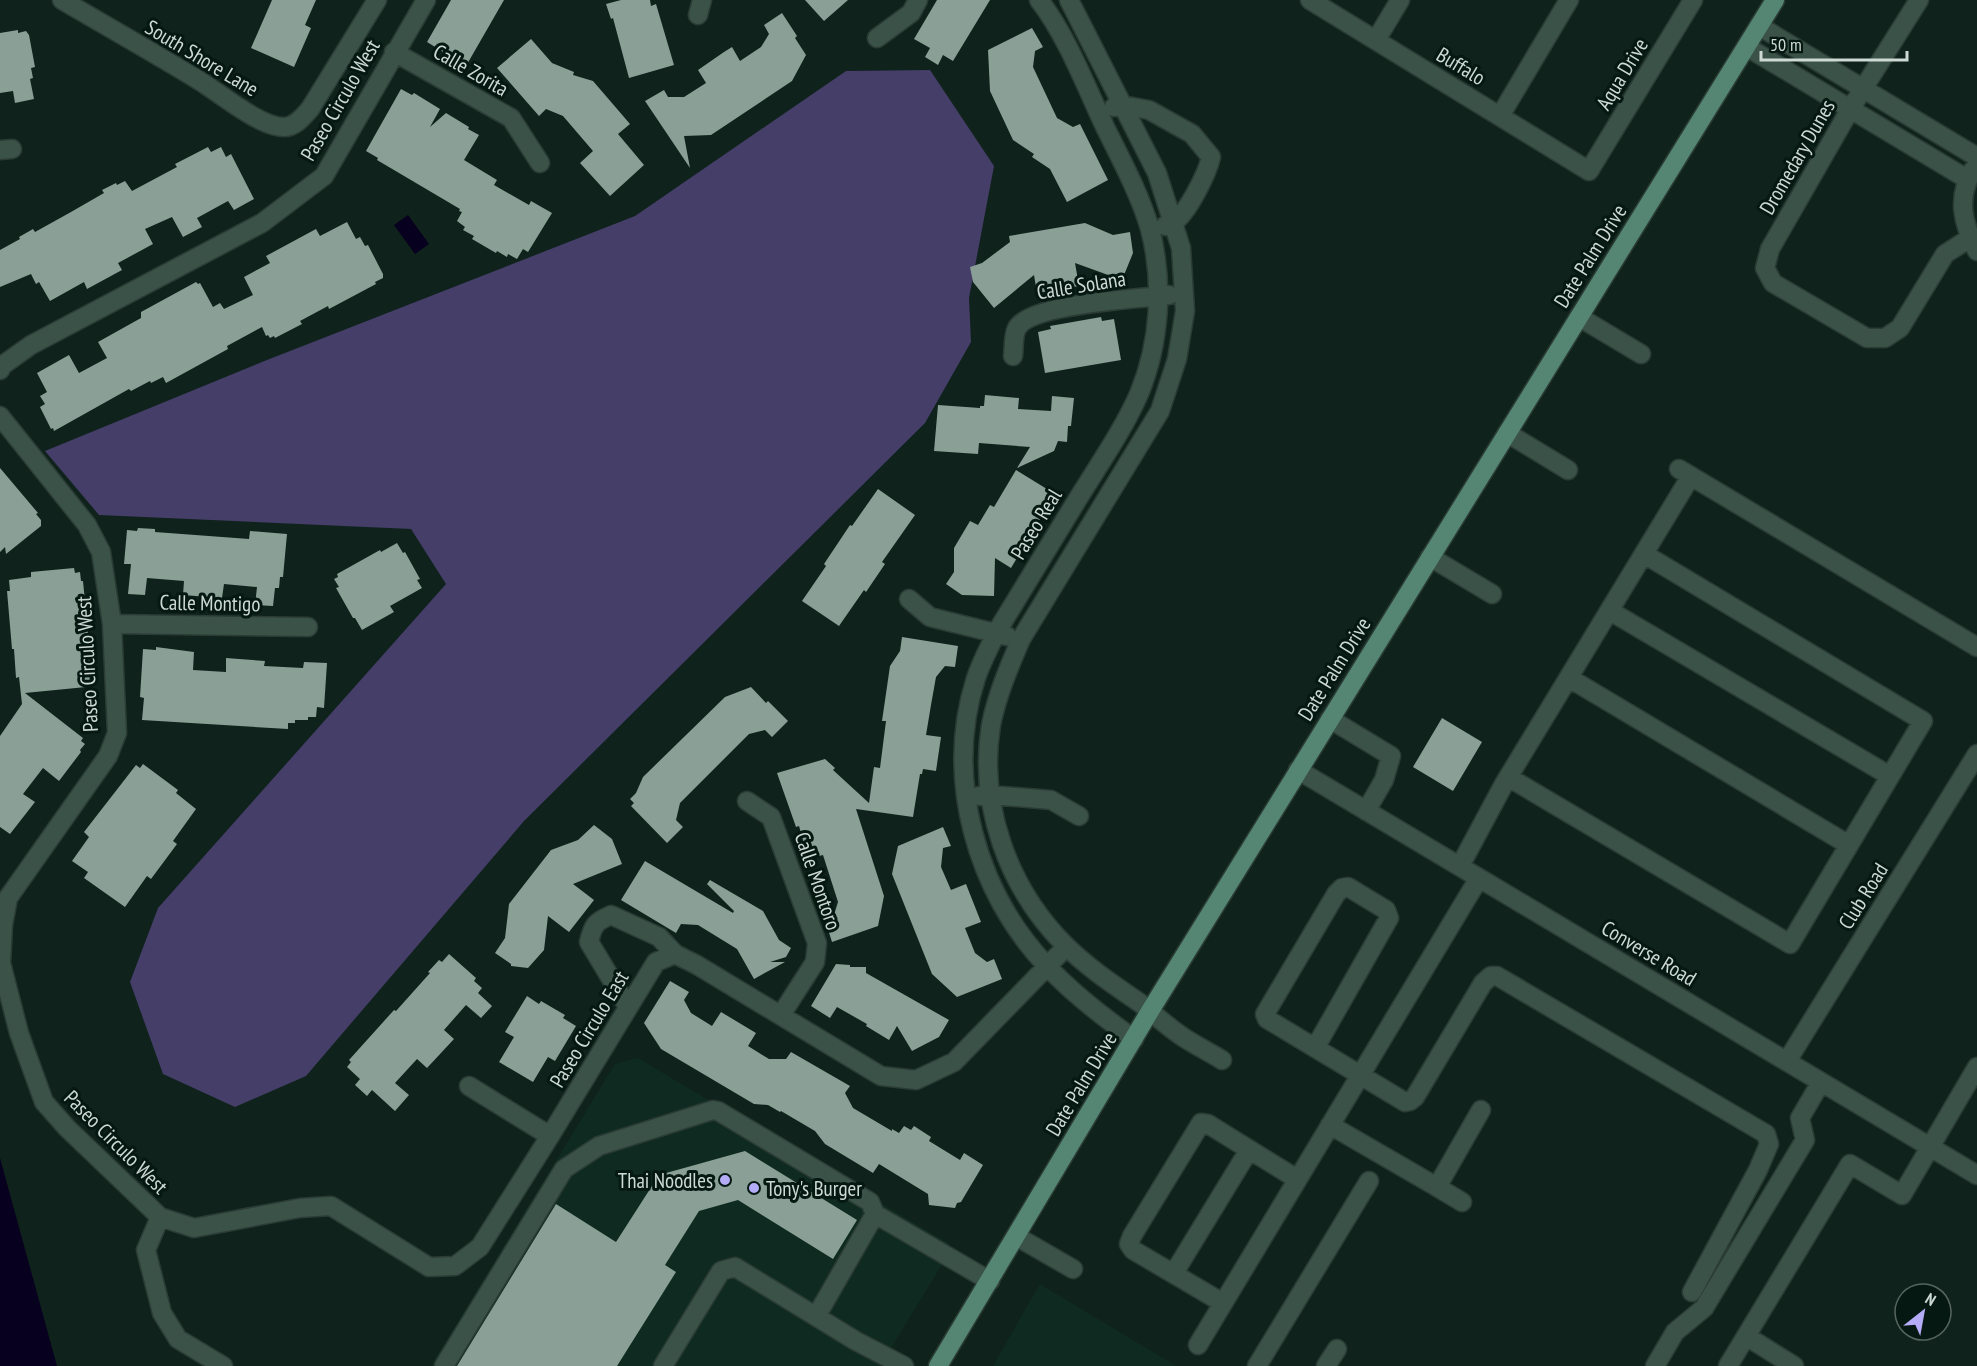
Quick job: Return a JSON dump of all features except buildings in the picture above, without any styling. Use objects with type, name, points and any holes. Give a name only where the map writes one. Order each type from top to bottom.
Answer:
[{"type":"main road","name":"Date Palm Drive","points":[[938,1366],[1150,1011],[1774,0]]},
{"type":"street","name":"South Shore Lane","points":[[62,0],[256,117],[272,125],[285,127],[301,119],[310,109],[377,0]]},
{"type":"street","name":"Paseo Circulo West","points":[[0,370],[3,365],[31,345],[262,223],[324,176],[426,0]]},
{"type":"street","points":[[877,38],[911,13],[918,0]]},
{"type":"street","name":"Paseo Real","points":[[1039,0],[1057,28],[1127,173],[1150,231],[1159,296],[1156,331],[1145,377],[1126,421],[996,633],[976,680],[970,706],[963,768],[965,798],[982,860],[1008,916],[1046,966],[1100,1014],[1134,1039]]},
{"type":"street","points":[[1069,0],[1157,173],[1181,248],[1185,311],[1177,359],[1160,411],[1021,639],[1004,679],[989,745],[992,813],[1017,881],[1032,906],[1066,947],[1182,1036],[1222,1060]]},
{"type":"street","name":"Buffalo","points":[[1310,0],[1589,171]]},
{"type":"street","points":[[1376,40],[1400,0]]},
{"type":"street","points":[[1500,116],[1569,0]]},
{"type":"street","name":"Aqua Drive","points":[[1589,171],[1693,0]]},
{"type":"street","name":"Dromedary Dunes","points":[[1919,0],[1851,108],[1770,249],[1765,268],[1773,283],[1867,338],[1885,338],[1900,328],[1945,254],[1973,245]]},
{"type":"street","points":[[1759,26],[1977,157]]},
{"type":"street","points":[[1747,47],[1968,179]]},
{"type":"street","name":"Calle Zorita","points":[[394,52],[511,118],[540,163]]},
{"type":"street","points":[[1098,113],[1122,105],[1149,110],[1192,134],[1211,157],[1206,175],[1174,222],[1150,231]]},
{"type":"street","points":[[1973,245],[1962,216],[1968,179],[1977,163]]},
{"type":"street","name":"Calle Solana","points":[[1013,356],[1016,329],[1026,318],[1053,308],[1184,293]]},
{"type":"street","points":[[1579,317],[1641,354]]},
{"type":"street","name":"Paseo Circulo West","points":[[0,416],[87,525],[101,552],[112,624],[117,732],[108,756],[8,898],[3,925],[2,963],[19,1033],[44,1102],[160,1217]]},
{"type":"street","points":[[1508,433],[1568,470]]},
{"type":"street","points":[[1099,465],[1120,478]]},
{"type":"street","points":[[1460,866],[1509,777],[1644,554],[1685,473],[1977,647]]},
{"type":"street","points":[[1509,777],[1790,944],[1923,721],[1644,554]]},
{"type":"street","points":[[1430,557],[1492,594]]},
{"type":"street","points":[[909,599],[930,617],[1021,639]]},
{"type":"street","points":[[1610,611],[1890,776]]},
{"type":"street","name":"Calle Montigo","points":[[112,624],[308,627]]},
{"type":"street","points":[[1569,678],[1849,845]]},
{"type":"street","points":[[1330,719],[1391,756],[1384,780],[1366,811]]},
{"type":"street","name":"Club Road","points":[[1787,1061],[1977,754]]},
{"type":"street","name":"Converse Road","points":[[1298,770],[1977,1175]]},
{"type":"street","points":[[965,798],[991,795],[1051,800],[1079,816]]},
{"type":"street","name":"Calle Montoro","points":[[747,801],[771,818],[817,944],[815,962],[781,1015]]},
{"type":"street","points":[[1198,1345],[1479,878]]},
{"type":"street","points":[[1315,1047],[1389,918],[1386,910],[1348,887],[1342,888],[1336,894],[1265,1014],[1267,1019],[1360,1076],[1405,1102],[1410,1101],[1415,1097],[1483,983],[1486,979],[1497,975],[1766,1134],[1769,1144],[1758,1170],[1692,1292]]},
{"type":"street","points":[[628,1007],[589,942],[597,921],[611,915],[659,937],[675,954],[881,1076],[916,1080],[954,1062],[1066,947]]},
{"type":"street","name":"Paseo Circulo East","points":[[160,1217],[194,1228],[300,1208],[331,1206],[429,1267],[455,1266],[480,1247],[656,962],[675,954]]},
{"type":"street","points":[[1728,1366],[1850,1164],[1902,1195],[1977,1068]]},
{"type":"street","points":[[1655,1366],[1675,1332],[1704,1308],[1805,1140],[1800,1118],[1821,1082]]},
{"type":"street","points":[[469,1086],[550,1136]]},
{"type":"street","points":[[444,1366],[564,1169],[599,1146],[713,1110],[870,1202],[874,1208],[875,1214],[817,1316]]},
{"type":"street","points":[[1437,1187],[1481,1110]]},
{"type":"street","points":[[1223,1303],[1133,1250],[1129,1244],[1196,1129],[1201,1124],[1208,1124],[1297,1179]]},
{"type":"street","points":[[1330,1125],[1462,1202]]},
{"type":"street","points":[[1174,1273],[1249,1150]]},
{"type":"street","points":[[1257,1366],[1369,1181]]},
{"type":"street","points":[[875,1214],[990,1281]]},
{"type":"street","points":[[160,1217],[146,1250],[162,1312],[178,1339],[223,1366]]},
{"type":"street","points":[[1016,1236],[1073,1269]]},
{"type":"street","points":[[663,1366],[721,1271],[735,1267],[856,1341],[904,1366]]},
{"type":"street","points":[[1746,1336],[1794,1366]]},
{"type":"street","points":[[1326,1366],[1337,1349]]},
{"type":"shaded area","points":[[930,70],[994,166],[969,298],[971,342],[925,423],[524,821],[306,1076],[235,1107],[163,1074],[130,982],[158,908],[446,584],[411,529],[99,515],[45,451],[267,360],[635,216],[846,71]]},
{"type":"shaded area","points":[[408,215],[429,244],[415,254],[394,225]]},
{"type":"shaded area","points":[[638,1058],[948,1243],[941,1266],[880,1366],[431,1366],[615,1064]]},
{"type":"shaded area","points":[[0,1158],[57,1366],[0,1366]]},
{"type":"shaded area","points":[[1040,1284],[1176,1366],[993,1366]]},
{"type":"place","name":"Thai Noodles","points":[[725,1180]]},
{"type":"place","name":"Tony's Burger","points":[[754,1188]]}]
